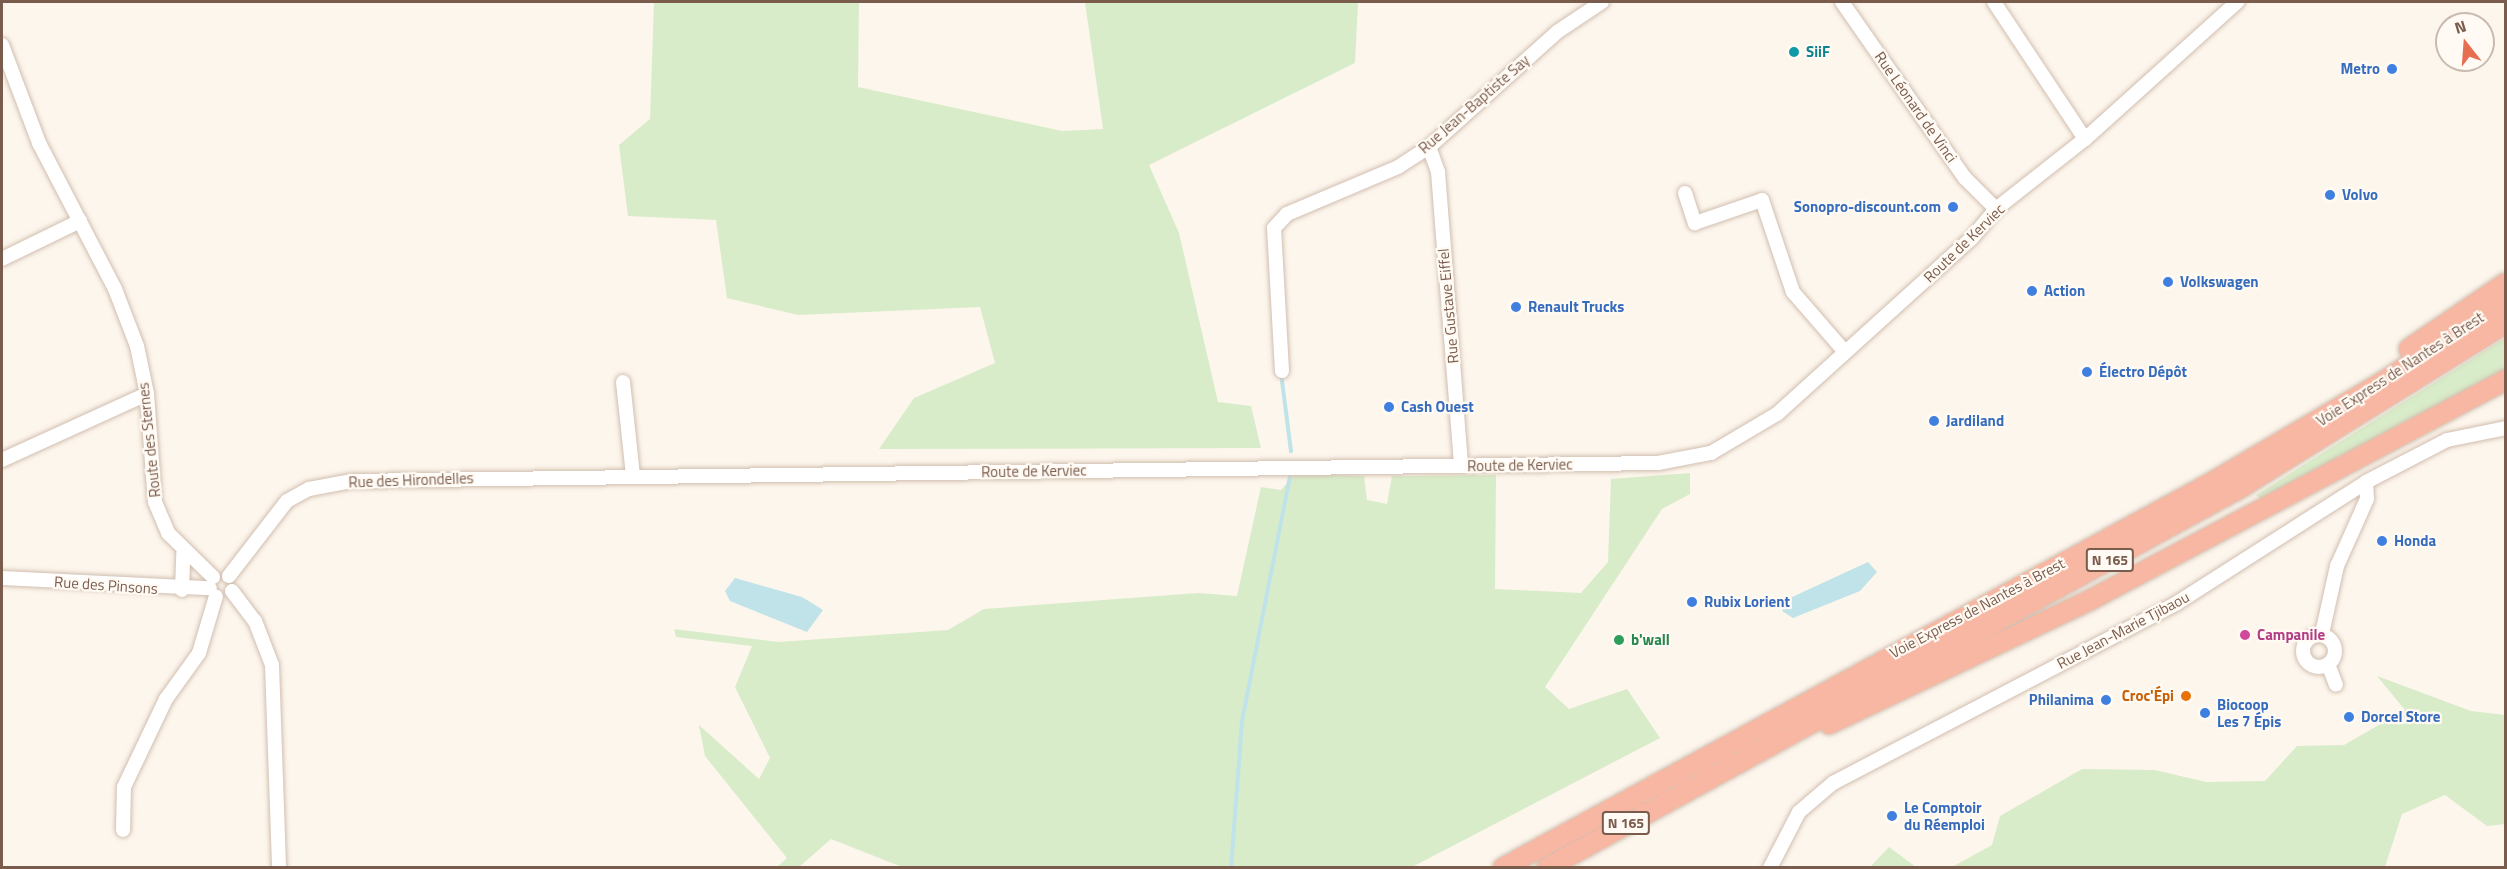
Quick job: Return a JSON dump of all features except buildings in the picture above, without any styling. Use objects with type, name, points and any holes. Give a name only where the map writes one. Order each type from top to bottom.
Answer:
[{"type":"highway","name":"N 165","points":[[2211,483],[2233,459],[2505,283]]},
{"type":"highway","name":"Voie Express de Nantes à Brest","points":[[1503,867],[2211,483],[2383,382],[2505,300]]},
{"type":"highway","name":"Voie Express de Nantes à Brest","points":[[1547,867],[2241,488],[2505,323]]},
{"type":"highway","points":[[1705,779],[1738,769],[2092,598],[2505,380]]},
{"type":"street","name":"Rue Jean-Baptiste Say","points":[[1282,370],[1274,228],[1287,214],[1398,167],[1429,147],[1557,32],[1602,2]]},
{"type":"street","name":"Rue Léonard de Vinci","points":[[1842,2],[1965,178],[1996,209]]},
{"type":"street","points":[[1994,2],[2085,139]]},
{"type":"street","name":"Route de Kerviec","points":[[633,477],[1658,463],[1711,453],[1777,414],[1971,239],[1996,209],[2085,139],[2237,2]]},
{"type":"street","name":"Route des Sternes","points":[[2,45],[39,143],[80,221],[137,346],[147,394],[154,502],[183,553],[213,587]]},
{"type":"street","name":"Rue Gustave Eiffel","points":[[1429,147],[1438,172],[1461,466]]},
{"type":"street","points":[[1685,193],[1695,223],[1762,201],[1793,292],[1845,352]]},
{"type":"street","points":[[2,259],[80,221]]},
{"type":"street","points":[[623,382],[633,477]]},
{"type":"street","points":[[2,460],[147,394]]},
{"type":"street","name":"Rue Jean-Marie Tjibaou","points":[[1770,867],[1799,812],[1833,783],[2177,603],[2366,482],[2447,440],[2505,428]]},
{"type":"street","name":"Rue des Hirondelles","points":[[229,576],[287,501],[318,486],[410,479],[633,477]]},
{"type":"street","points":[[2322,634],[2337,566],[2367,498],[2366,482]]},
{"type":"street","points":[[182,590],[183,553]]},
{"type":"street","points":[[123,830],[124,786],[166,699],[199,653],[213,587],[229,576],[232,591],[255,621],[272,665],[279,867]]},
{"type":"street","name":"Rue des Pinsons","points":[[2,578],[182,590],[213,587]]},
{"type":"street","points":[[213,587],[232,591]]},
{"type":"street","points":[[2322,634],[2334,644],[2328,664],[2336,685]]},
{"type":"street","points":[[2322,634],[2307,639],[2303,654],[2313,665],[2328,664]]},
{"type":"green space","points":[[654,2],[859,2],[858,87],[1062,131],[1103,129],[1085,2],[1358,2],[1355,63],[1149,165],[1179,233],[1218,402],[1251,406],[1261,448],[879,449],[914,398],[995,363],[980,307],[798,315],[727,298],[716,220],[628,216],[619,145],[650,119]]},
{"type":"green space","points":[[2505,338],[2505,371],[2262,500],[2256,495]]},
{"type":"green space","points":[[1690,473],[1690,494],[1662,509],[1545,687],[1569,709],[1627,689],[1660,738],[1412,867],[902,867],[831,839],[799,867],[777,867],[787,858],[705,756],[699,725],[759,779],[770,758],[735,687],[752,646],[676,637],[674,629],[779,642],[948,630],[984,609],[1198,593],[1237,596],[1261,487],[1281,490],[1295,474],[1364,476],[1367,500],[1387,504],[1392,476],[1496,475],[1495,589],[1581,593],[1608,562],[1611,479]]},
{"type":"green space","points":[[2377,676],[2471,711],[2505,715],[2505,824],[2487,826],[2445,795],[2402,814],[2385,867],[1952,867],[1992,845],[2000,816],[2082,769],[2155,770],[2206,782],[2265,781],[2297,746],[2344,745],[2405,710]]},
{"type":"green space","points":[[1889,847],[1916,867],[1870,867]]},
{"type":"water","points":[[1868,562],[1877,572],[1860,591],[1793,618],[1782,611],[1790,598]]},
{"type":"water","points":[[735,578],[802,597],[823,610],[807,632],[730,601],[725,591]]},
{"type":"waterway","points":[[1281,373],[1291,451]]},
{"type":"waterway","points":[[1231,868],[1242,721],[1290,477]]},
{"type":"place","name":"SiiF","points":[[1794,52]]},
{"type":"place","name":"Metro","points":[[2392,69]]},
{"type":"place","name":"Volvo","points":[[2330,195]]},
{"type":"place","name":"Sonopro-discount.com","points":[[1953,207]]},
{"type":"place","name":"Volkswagen","points":[[2168,282]]},
{"type":"place","name":"Action","points":[[2032,291]]},
{"type":"place","name":"Renault Trucks","points":[[1516,307]]},
{"type":"place","name":"Électro Dépôt","points":[[2087,372]]},
{"type":"place","name":"Cash Ouest","points":[[1389,407]]},
{"type":"place","name":"Jardiland","points":[[1934,421]]},
{"type":"place","name":"Honda","points":[[2382,541]]},
{"type":"place","name":"Rubix Lorient","points":[[1692,602]]},
{"type":"place","name":"Campanile","points":[[2245,635]]},
{"type":"place","name":"b'wall","points":[[1619,640]]},
{"type":"place","name":"Croc'Épi","points":[[2186,696]]},
{"type":"place","name":"Philanima","points":[[2106,700]]},
{"type":"place","name":"Biocoop Les 7 Épis","points":[[2205,713]]},
{"type":"place","name":"Dorcel Store","points":[[2349,717]]},
{"type":"place","name":"Le Comptoir du Réemploi","points":[[1892,816]]}]
